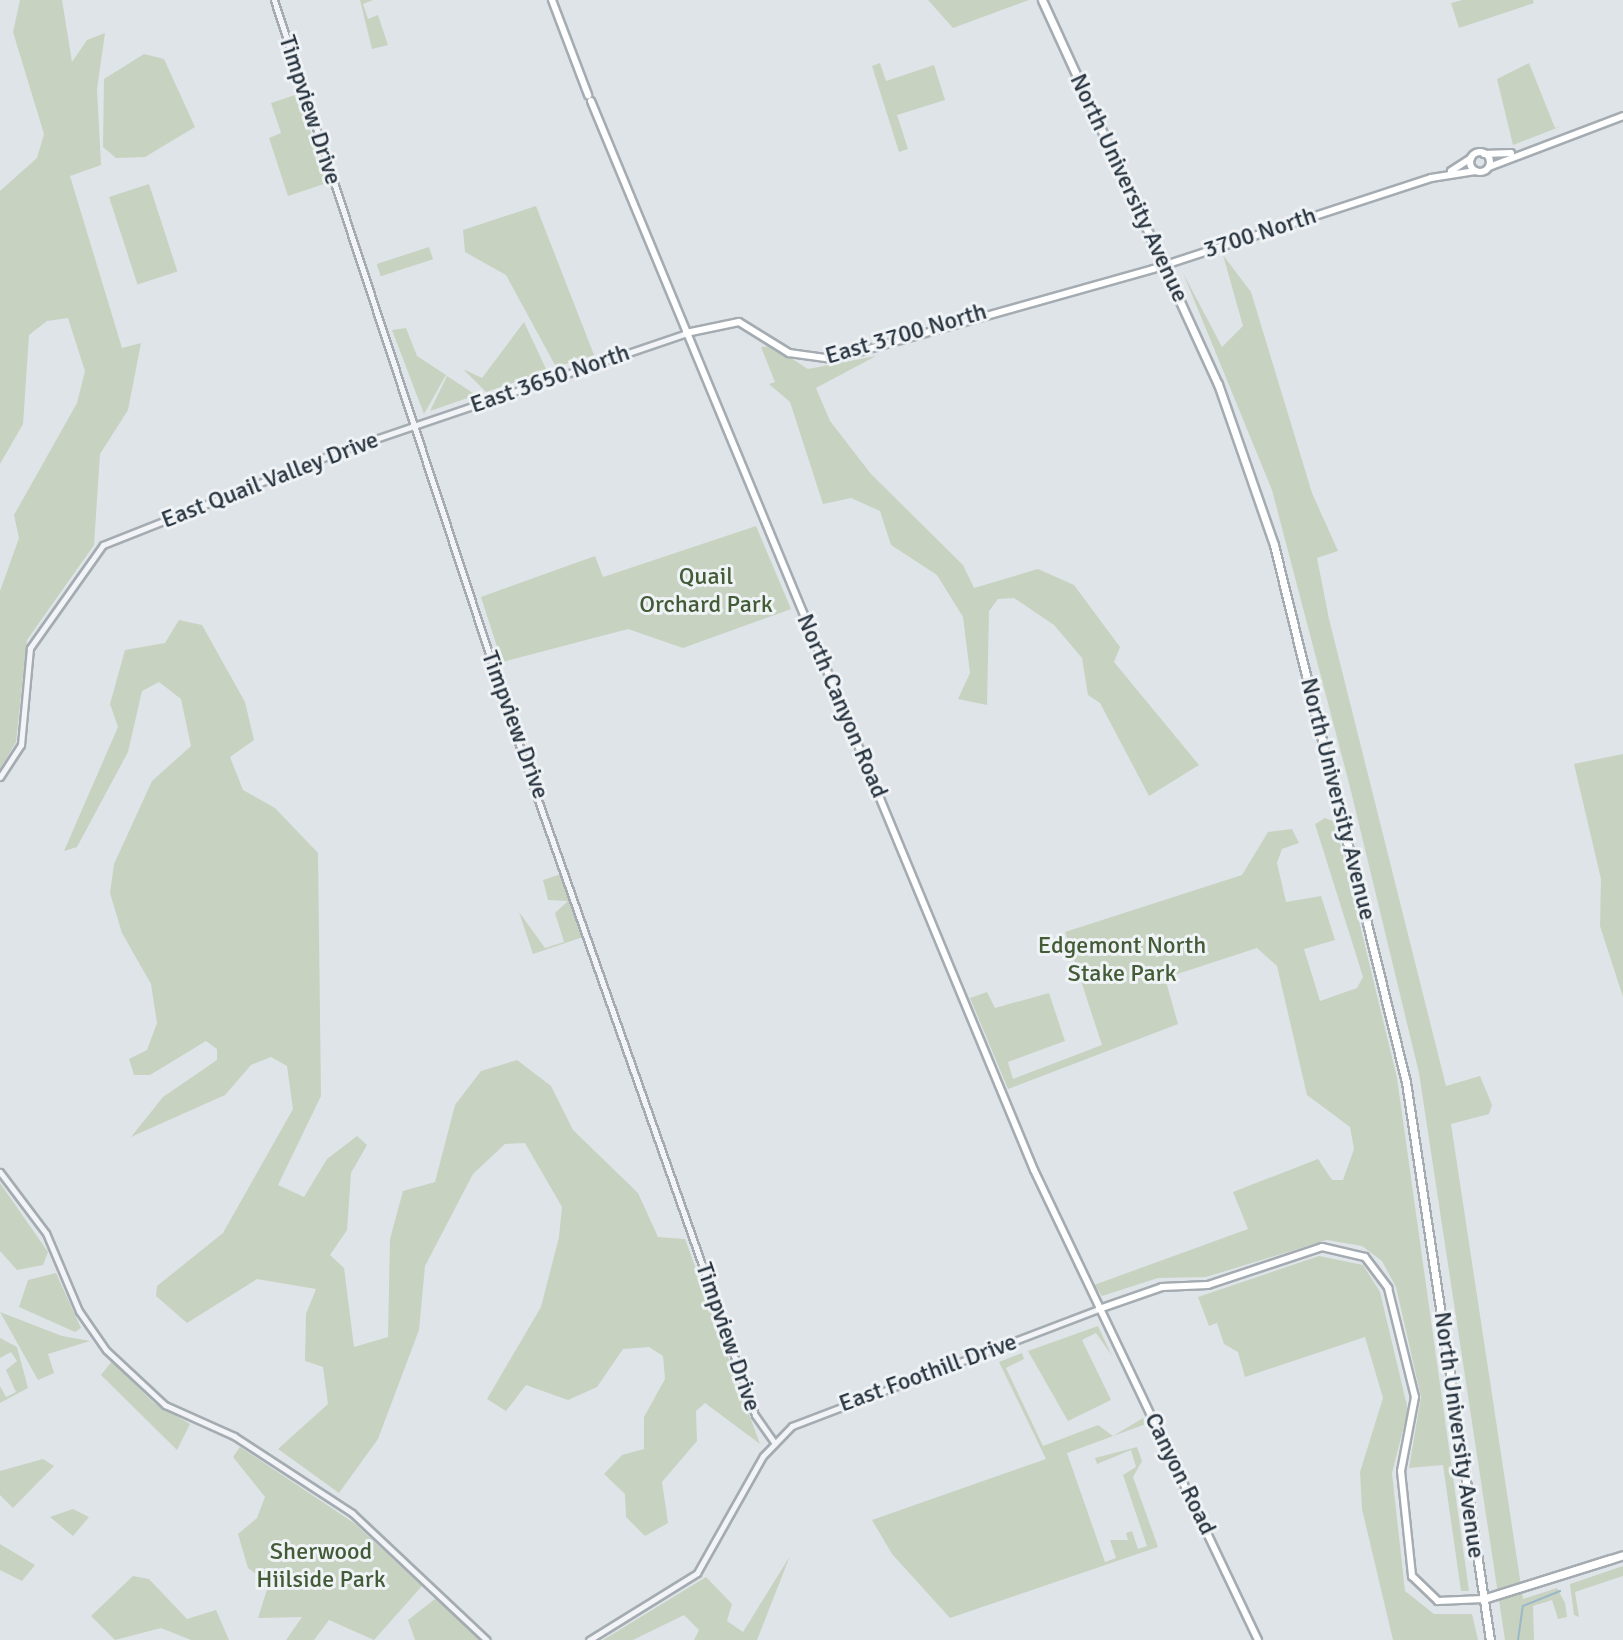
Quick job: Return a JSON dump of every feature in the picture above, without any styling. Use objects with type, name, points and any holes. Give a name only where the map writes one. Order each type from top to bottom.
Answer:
[{"type":"main road","name":"North Canyon Road","points":[[552,0],[686,333],[1034,1170],[1099,1309]]},
{"type":"main road","name":"North University Avenue","points":[[1042,0],[1164,266],[1267,518],[1393,1022],[1490,1640]]},
{"type":"main road","points":[[1448,173],[1489,167],[1511,153],[1623,116]]},
{"type":"main road","points":[[1448,173],[1471,158],[1511,153]]},
{"type":"main road","points":[[1484,154],[1489,167]]},
{"type":"main road","points":[[1471,158],[1475,171]]},
{"type":"main road","name":"3700 North","points":[[1042,298],[1164,266],[1448,173]]},
{"type":"main road","name":"East 3700 North","points":[[686,333],[739,322],[789,353],[833,359],[1042,298]]},
{"type":"main road","name":"East Foothill Drive","points":[[1099,1309],[1162,1287],[1208,1285],[1308,1250],[1356,1252],[1386,1282],[1415,1397],[1401,1479],[1412,1576],[1438,1601],[1483,1599]]},
{"type":"main road","name":"Canyon Road","points":[[1099,1309],[1258,1640]]},
{"type":"main road","points":[[1483,1599],[1623,1555]]},
{"type":"street","name":"Timpview Drive","points":[[274,0],[415,426],[755,1415],[774,1442]]},
{"type":"street","name":"East 3650 North","points":[[415,426],[686,333]]},
{"type":"street","name":"East Quail Valley Drive","points":[[0,777],[21,745],[30,648],[103,545],[415,426]]},
{"type":"street","points":[[0,1172],[46,1233],[79,1311],[106,1350],[165,1405],[234,1436],[352,1513],[487,1640]]},
{"type":"street","name":"East Foothill Drive","points":[[589,1640],[697,1573],[774,1442],[805,1419],[1099,1309]]},
{"type":"green space","points":[[20,0],[62,0],[72,62],[87,40],[105,33],[97,89],[101,165],[70,176],[122,348],[141,343],[128,410],[100,454],[94,545],[27,640],[16,742],[0,769],[0,591],[19,538],[14,515],[77,403],[85,371],[68,318],[47,321],[29,335],[23,424],[0,464],[0,191],[37,158],[44,134],[13,32]]},
{"type":"green space","points":[[360,0],[373,0],[363,4],[368,19],[378,15],[388,45],[372,49]]},
{"type":"green space","points":[[928,0],[1029,0],[953,28]]},
{"type":"green space","points":[[1462,0],[1533,0],[1534,3],[1459,28],[1451,3]]},
{"type":"green space","points":[[144,54],[164,59],[195,127],[145,157],[116,158],[103,147],[104,79]]},
{"type":"green space","points":[[880,63],[886,81],[934,65],[945,100],[897,115],[908,149],[899,152],[872,66]]},
{"type":"green space","points":[[1529,63],[1555,128],[1562,126],[1513,145],[1497,79]]},
{"type":"green space","points":[[298,94],[327,183],[288,196],[269,138],[281,133],[271,103]]},
{"type":"green space","points":[[149,184],[177,271],[137,284],[109,197]]},
{"type":"green space","points":[[536,206],[594,355],[556,367],[506,275],[465,252],[463,230]]},
{"type":"green space","points":[[429,247],[433,259],[381,276],[377,264]]},
{"type":"green space","points":[[1223,255],[1251,292],[1312,493],[1338,551],[1317,558],[1329,619],[1446,1086],[1480,1076],[1492,1105],[1489,1114],[1451,1124],[1523,1599],[1557,1588],[1565,1603],[1567,1617],[1558,1619],[1552,1600],[1533,1606],[1534,1640],[1505,1640],[1419,1073],[1350,787],[1272,490],[1183,273],[1222,347],[1243,326]]},
{"type":"green space","points":[[524,322],[547,371],[486,392],[463,369],[482,378]]},
{"type":"green space","points":[[406,328],[417,356],[446,375],[424,414],[392,330]]},
{"type":"green space","points":[[772,346],[808,369],[876,356],[816,388],[830,421],[871,474],[963,565],[974,588],[1038,569],[1074,585],[1120,647],[1114,662],[1199,765],[1149,796],[1100,703],[1088,695],[1082,658],[1054,625],[1014,598],[998,599],[989,611],[987,705],[958,699],[970,673],[963,617],[937,575],[891,545],[880,511],[851,498],[823,504],[790,402],[769,384],[775,382],[761,347]]},
{"type":"green space","points":[[447,376],[476,395],[430,411]]},
{"type":"green space","name":"Quail Orchard Park","points":[[756,526],[791,609],[683,648],[628,629],[502,662],[481,597],[595,556],[603,577]]},
{"type":"green space","points":[[179,620],[202,625],[245,702],[254,740],[230,757],[243,790],[275,808],[318,853],[321,1096],[278,1185],[304,1197],[327,1159],[357,1136],[367,1145],[351,1173],[347,1230],[330,1255],[344,1268],[354,1347],[388,1337],[390,1239],[403,1191],[435,1182],[455,1105],[481,1071],[517,1060],[551,1086],[573,1130],[638,1193],[658,1237],[685,1239],[760,1444],[705,1403],[696,1411],[697,1441],[662,1482],[668,1523],[645,1536],[626,1517],[625,1494],[604,1474],[622,1455],[644,1449],[644,1417],[665,1379],[663,1356],[649,1347],[623,1349],[597,1387],[568,1400],[526,1385],[506,1411],[487,1399],[541,1307],[559,1237],[562,1207],[525,1143],[505,1144],[473,1174],[425,1266],[419,1330],[378,1439],[339,1493],[278,1449],[328,1404],[323,1367],[305,1361],[306,1314],[316,1289],[257,1279],[187,1323],[156,1296],[157,1286],[223,1233],[293,1109],[287,1066],[271,1057],[251,1065],[225,1095],[131,1137],[163,1097],[217,1060],[217,1049],[206,1041],[150,1075],[134,1075],[129,1059],[147,1050],[157,1023],[151,984],[122,933],[110,893],[114,864],[152,781],[191,746],[181,699],[159,682],[142,691],[128,752],[77,847],[64,851],[118,727],[110,704],[125,650],[165,643]]},
{"type":"green space","points":[[1623,754],[1623,997],[1600,926],[1601,879],[1574,764]]},
{"type":"green space","name":"Edgemont North Stake Park","points":[[1325,818],[1335,822],[1397,1078],[1469,1591],[1461,1591],[1443,1465],[1409,1468],[1421,1397],[1396,1287],[1382,1261],[1362,1246],[1327,1240],[1206,1277],[1158,1278],[1102,1296],[1094,1285],[1248,1229],[1233,1192],[1318,1159],[1332,1180],[1343,1180],[1354,1149],[1350,1127],[1307,1095],[1277,966],[1257,948],[1165,978],[1178,1024],[1008,1089],[970,998],[987,992],[995,1008],[1049,993],[1065,1041],[1008,1062],[1013,1079],[1102,1045],[1065,932],[1242,875],[1268,832],[1292,829],[1299,843],[1282,849],[1277,863],[1286,902],[1321,896],[1335,940],[1304,949],[1320,1001],[1357,988],[1363,977],[1315,824]]},
{"type":"green space","points":[[561,874],[583,937],[533,954],[519,912],[545,948],[564,942],[555,913],[568,901],[548,900],[543,880]]},
{"type":"green space","points":[[0,1183],[48,1252],[43,1265],[17,1270],[0,1251]]},
{"type":"green space","points":[[1319,1256],[1363,1265],[1380,1292],[1408,1410],[1392,1473],[1405,1591],[1434,1614],[1472,1614],[1478,1640],[1393,1640],[1362,1509],[1360,1472],[1383,1398],[1365,1337],[1245,1377],[1238,1352],[1224,1344],[1217,1323],[1209,1326],[1198,1297]]},
{"type":"green space","points":[[56,1273],[81,1328],[75,1332],[19,1307],[28,1280]]},
{"type":"green space","points":[[0,1312],[62,1336],[90,1341],[48,1354],[54,1373],[38,1380]]},
{"type":"green space","points":[[1098,1326],[1112,1356],[1096,1333],[1082,1340],[1111,1400],[1068,1421],[1028,1351]]},
{"type":"green space","points":[[0,1338],[17,1347],[28,1388],[0,1403],[0,1386],[6,1397],[16,1392],[6,1370],[17,1361],[11,1352],[0,1358]]},
{"type":"green space","points":[[1022,1353],[1024,1359],[1006,1368],[1043,1446],[1098,1425],[1113,1436],[1143,1418],[1146,1424],[1067,1453],[1105,1562],[1116,1558],[1110,1540],[1128,1540],[1126,1533],[1132,1531],[1138,1549],[1147,1546],[1123,1475],[1136,1467],[1131,1450],[1097,1464],[1095,1458],[1137,1447],[1142,1461],[1133,1477],[1158,1547],[950,1618],[892,1554],[872,1520],[1046,1459],[999,1362]]},
{"type":"green space","points":[[112,1361],[154,1403],[190,1424],[177,1450],[101,1375]]},
{"type":"green space","name":"Sherwood Hiilside Park","points":[[240,1447],[354,1523],[422,1586],[374,1640],[329,1620],[314,1640],[286,1640],[302,1617],[258,1618],[269,1583],[248,1568],[238,1534],[257,1518],[265,1497],[233,1457]]},
{"type":"green space","points":[[43,1459],[54,1466],[13,1508],[0,1495],[0,1471]]},
{"type":"green space","points":[[73,1509],[89,1517],[73,1536],[50,1517]]},
{"type":"green space","points":[[0,1544],[35,1565],[22,1581],[0,1570]]},
{"type":"green space","points":[[790,1556],[757,1640],[694,1640],[699,1630],[684,1615],[633,1640],[603,1640],[706,1577],[732,1604],[727,1621],[743,1632]]},
{"type":"green space","points":[[1623,1566],[1623,1576],[1575,1592],[1579,1617],[1574,1615],[1570,1584]]},
{"type":"green space","points":[[133,1576],[149,1579],[187,1619],[216,1610],[229,1640],[191,1640],[161,1628],[115,1640],[91,1616]]},
{"type":"green space","points":[[435,1599],[480,1640],[415,1640],[408,1620]]},
{"type":"waterway","points":[[1518,1640],[1523,1606],[1560,1591]]}]
